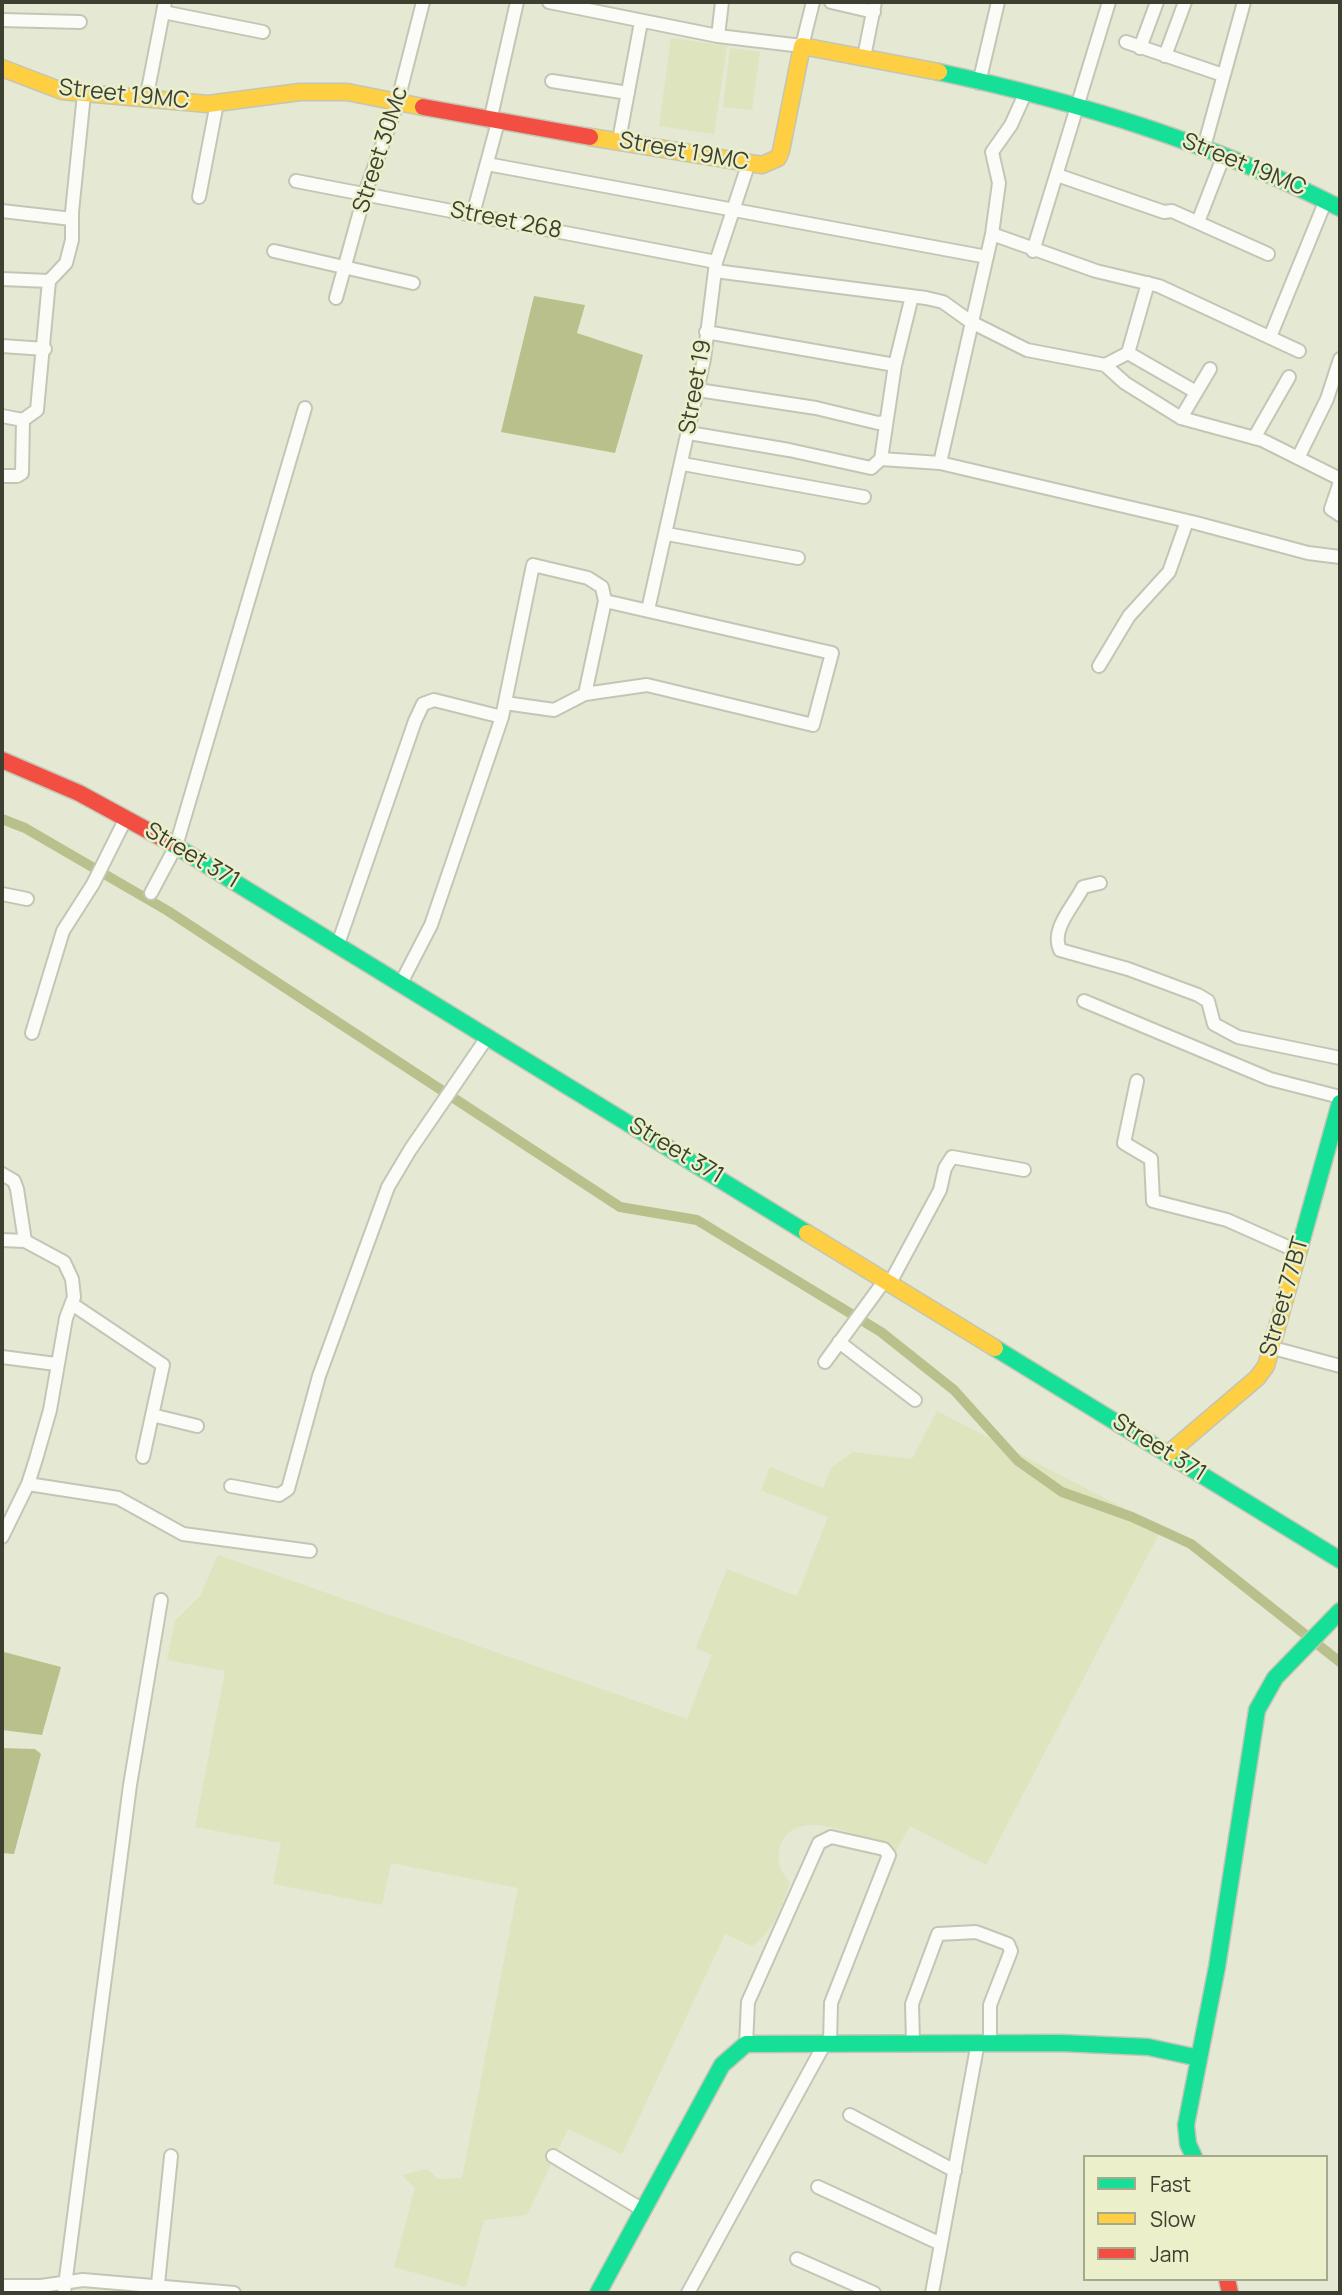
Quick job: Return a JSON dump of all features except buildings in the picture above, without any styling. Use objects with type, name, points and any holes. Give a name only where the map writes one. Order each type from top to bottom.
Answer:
[{"type":"street","name":"Street 30Mc","points":[[337,298],[365,193],[397,104],[421,2]]},
{"type":"street","points":[[474,214],[487,164],[517,2]]},
{"type":"street","points":[[549,2],[592,6],[641,22],[718,36],[802,46],[813,2]]},
{"type":"street","points":[[718,36],[722,2]]},
{"type":"street","points":[[831,2],[874,7],[864,57]]},
{"type":"street","points":[[979,83],[998,2]]},
{"type":"street","points":[[1033,250],[1109,2]]},
{"type":"street","points":[[1140,48],[1157,2]]},
{"type":"street","points":[[1165,56],[1185,2]]},
{"type":"street","points":[[1204,147],[1244,2]]},
{"type":"street","points":[[146,100],[164,7],[263,32]]},
{"type":"street","points":[[2,20],[80,22]]},
{"type":"street","points":[[619,140],[641,22]]},
{"type":"street","points":[[1126,42],[1223,75]]},
{"type":"street","name":"Street 19MC","points":[[2,68],[46,86],[84,94],[146,100],[216,103],[300,92],[338,91],[397,104],[619,140],[748,165],[770,164],[781,151],[802,46],[864,57],[1077,106],[1204,147],[1296,184],[1333,204]]},
{"type":"street","points":[[552,81],[628,93]]},
{"type":"street","points":[[2,416],[23,420],[37,410],[50,281],[69,257],[84,94]]},
{"type":"street","points":[[940,463],[992,234],[999,183],[992,152],[1011,125],[1025,94]]},
{"type":"street","points":[[199,197],[216,103]]},
{"type":"street","points":[[1198,222],[1224,155]]},
{"type":"street","points":[[487,164],[987,257]]},
{"type":"street","name":"Street 19","points":[[648,610],[698,390],[716,267],[748,165]]},
{"type":"street","points":[[1057,175],[1198,222],[1268,254]]},
{"type":"street","name":"Street 268","points":[[296,181],[474,214],[716,267],[943,302],[971,322],[1027,350],[1105,365]]},
{"type":"street","points":[[1270,337],[1333,204]]},
{"type":"street","points":[[2,211],[72,219]]},
{"type":"street","points":[[992,234],[1096,271],[1148,283],[1300,351]]},
{"type":"street","points":[[274,251],[413,283]]},
{"type":"street","points":[[2,279],[33,283],[50,281]]},
{"type":"street","points":[[1148,283],[1128,353],[1105,365],[1125,383],[1181,418],[1254,438],[1340,480],[1331,509],[1340,515]]},
{"type":"street","points":[[689,433],[789,450],[871,468],[881,459],[895,365],[912,296]]},
{"type":"street","points":[[706,332],[895,365]]},
{"type":"street","points":[[2,346],[45,349]]},
{"type":"street","points":[[1128,353],[1196,392]]},
{"type":"street","points":[[1298,458],[1338,378],[1340,359]]},
{"type":"street","points":[[1181,418],[1210,369]]},
{"type":"street","points":[[1254,438],[1289,377]]},
{"type":"street","points":[[698,390],[816,408],[878,423],[885,422]]},
{"type":"street","points":[[151,893],[176,846],[305,408]]},
{"type":"street","points":[[2,476],[18,476],[22,473],[23,420]]},
{"type":"street","points":[[881,459],[940,463],[1187,521],[1308,553],[1340,556]]},
{"type":"street","points":[[683,464],[864,497]]},
{"type":"street","points":[[1099,666],[1129,616],[1169,572],[1187,521]]},
{"type":"street","points":[[667,534],[798,558]]},
{"type":"street","points":[[401,983],[430,925],[502,717],[533,565],[597,582],[602,587],[605,601],[585,694]]},
{"type":"street","points":[[505,703],[554,710],[585,694],[647,685],[813,725],[832,653],[605,601]]},
{"type":"street","points":[[338,944],[423,704],[434,700],[502,717]]},
{"type":"street","name":"Street 371","points":[[2,760],[79,793],[176,846],[1340,1560]]},
{"type":"street","points":[[32,1033],[63,931],[93,884],[126,818]]},
{"type":"street","points":[[1100,883],[1083,887],[1073,908],[1063,919],[1058,944],[1060,950],[1128,969],[1198,995],[1208,1001],[1214,1024],[1238,1037],[1340,1058]]},
{"type":"street","points":[[2,894],[27,899]]},
{"type":"street","points":[[1084,1001],[1270,1079],[1340,1097]]},
{"type":"street","points":[[231,1486],[279,1495],[288,1489],[319,1376],[388,1187],[468,1062],[488,1036]]},
{"type":"street","points":[[1137,1081],[1124,1143],[1151,1159],[1153,1200],[1227,1220],[1299,1252]]},
{"type":"street","name":"Street 77BT","points":[[1169,1453],[1257,1378],[1273,1348],[1340,1103]]},
{"type":"street","points":[[825,1362],[888,1281],[940,1190],[945,1168],[952,1157],[1024,1170]]},
{"type":"street","points":[[2,1174],[14,1181],[17,1189],[25,1241]]},
{"type":"street","points":[[2,1240],[25,1241],[68,1268],[74,1288],[56,1364],[50,1410],[28,1484],[2,1537]]},
{"type":"street","points":[[72,1304],[163,1365],[143,1457]]},
{"type":"street","points":[[839,1342],[915,1399]]},
{"type":"street","points":[[1273,1348],[1340,1366]]},
{"type":"street","points":[[2,1357],[56,1364]]},
{"type":"street","points":[[152,1415],[197,1426]]},
{"type":"street","points":[[28,1484],[118,1498],[183,1534],[310,1551]]},
{"type":"street","points":[[65,2288],[130,1785],[160,1601]]},
{"type":"street","points":[[1193,2155],[1188,2144],[1186,2125],[1217,1967],[1254,1722],[1265,1694],[1295,1656],[1340,1611]]},
{"type":"street","points":[[688,2293],[827,2043],[831,2003],[889,1855],[884,1849],[831,1837],[819,1843],[748,2002],[746,2044]]},
{"type":"street","points":[[913,2043],[912,2004],[938,1934],[982,1933],[1010,1948],[990,2005],[954,2171],[932,2293]]},
{"type":"street","points":[[598,2293],[722,2065],[730,2055],[746,2044],[984,2042],[1149,2047],[1199,2058]]},
{"type":"street","points":[[850,2115],[954,2171]]},
{"type":"street","points":[[158,2284],[171,2156]]},
{"type":"street","points":[[553,2156],[643,2210]]},
{"type":"street","points":[[818,2187],[941,2244]]},
{"type":"street","points":[[797,2259],[874,2293]]},
{"type":"street","points":[[2,2286],[65,2288],[158,2284],[228,2293]]},
{"type":"shaded area","points":[[671,38],[727,46],[714,134],[659,126]]},
{"type":"shaded area","points":[[730,48],[760,52],[752,110],[723,107]]},
{"type":"shaded area","points":[[534,296],[585,305],[577,333],[643,355],[615,453],[501,432]]},
{"type":"shaded area","points":[[937,1411],[1162,1528],[986,1865],[910,1826],[896,1851],[850,1833],[815,1825],[800,1827],[788,1834],[780,1847],[778,1857],[781,1870],[790,1882],[776,1918],[766,1933],[752,1946],[725,1934],[622,2154],[568,2129],[527,2215],[484,2220],[466,2287],[394,2267],[415,2188],[402,2175],[427,2169],[438,2179],[462,2178],[518,1888],[391,1863],[382,1905],[273,1884],[281,1843],[195,1827],[225,1671],[167,1660],[175,1621],[200,1596],[218,1555],[687,1719],[712,1655],[696,1648],[727,1569],[797,1596],[828,1517],[761,1490],[770,1467],[823,1488],[831,1468],[853,1452],[912,1459]]},
{"type":"shaded area","points":[[4,1652],[61,1667],[42,1735],[2,1730]]},
{"type":"shaded area","points":[[2,1748],[35,1749],[41,1754],[14,1854],[2,1853]]},
{"type":"waterway","points":[[2,819],[25,828],[168,911],[620,1207],[697,1220],[881,1332],[954,1390],[1018,1461],[1062,1492],[1132,1517],[1191,1544],[1340,1662]]},
{"type":"traffic: fast","points":[[939,72],[1043,97],[1144,127],[1243,164],[1340,208]]},
{"type":"traffic: fast","points":[[169,842],[807,1233]]},
{"type":"traffic: fast","points":[[1299,1250],[1340,1103]]},
{"type":"traffic: fast","points":[[995,1348],[1340,1560]]},
{"type":"traffic: fast","points":[[1193,2155],[1188,2144],[1186,2125],[1217,1967],[1257,1710],[1275,1678],[1340,1611]]},
{"type":"traffic: fast","points":[[598,2293],[722,2065],[746,2044],[1061,2043],[1148,2047],[1199,2058]]},
{"type":"traffic: slow","points":[[590,137],[762,165],[778,158],[781,151],[802,46],[939,72]]},
{"type":"traffic: slow","points":[[2,68],[62,91],[208,104],[300,92],[347,92],[423,107]]},
{"type":"traffic: slow","points":[[807,1233],[995,1348]]},
{"type":"traffic: slow","points":[[1169,1453],[1257,1378],[1266,1366],[1299,1250]]},
{"type":"traffic: jam","points":[[423,107],[590,137]]},
{"type":"traffic: jam","points":[[2,760],[79,793],[169,842]]},
{"type":"traffic: jam","points":[[1227,2281],[1230,2293]]}]
